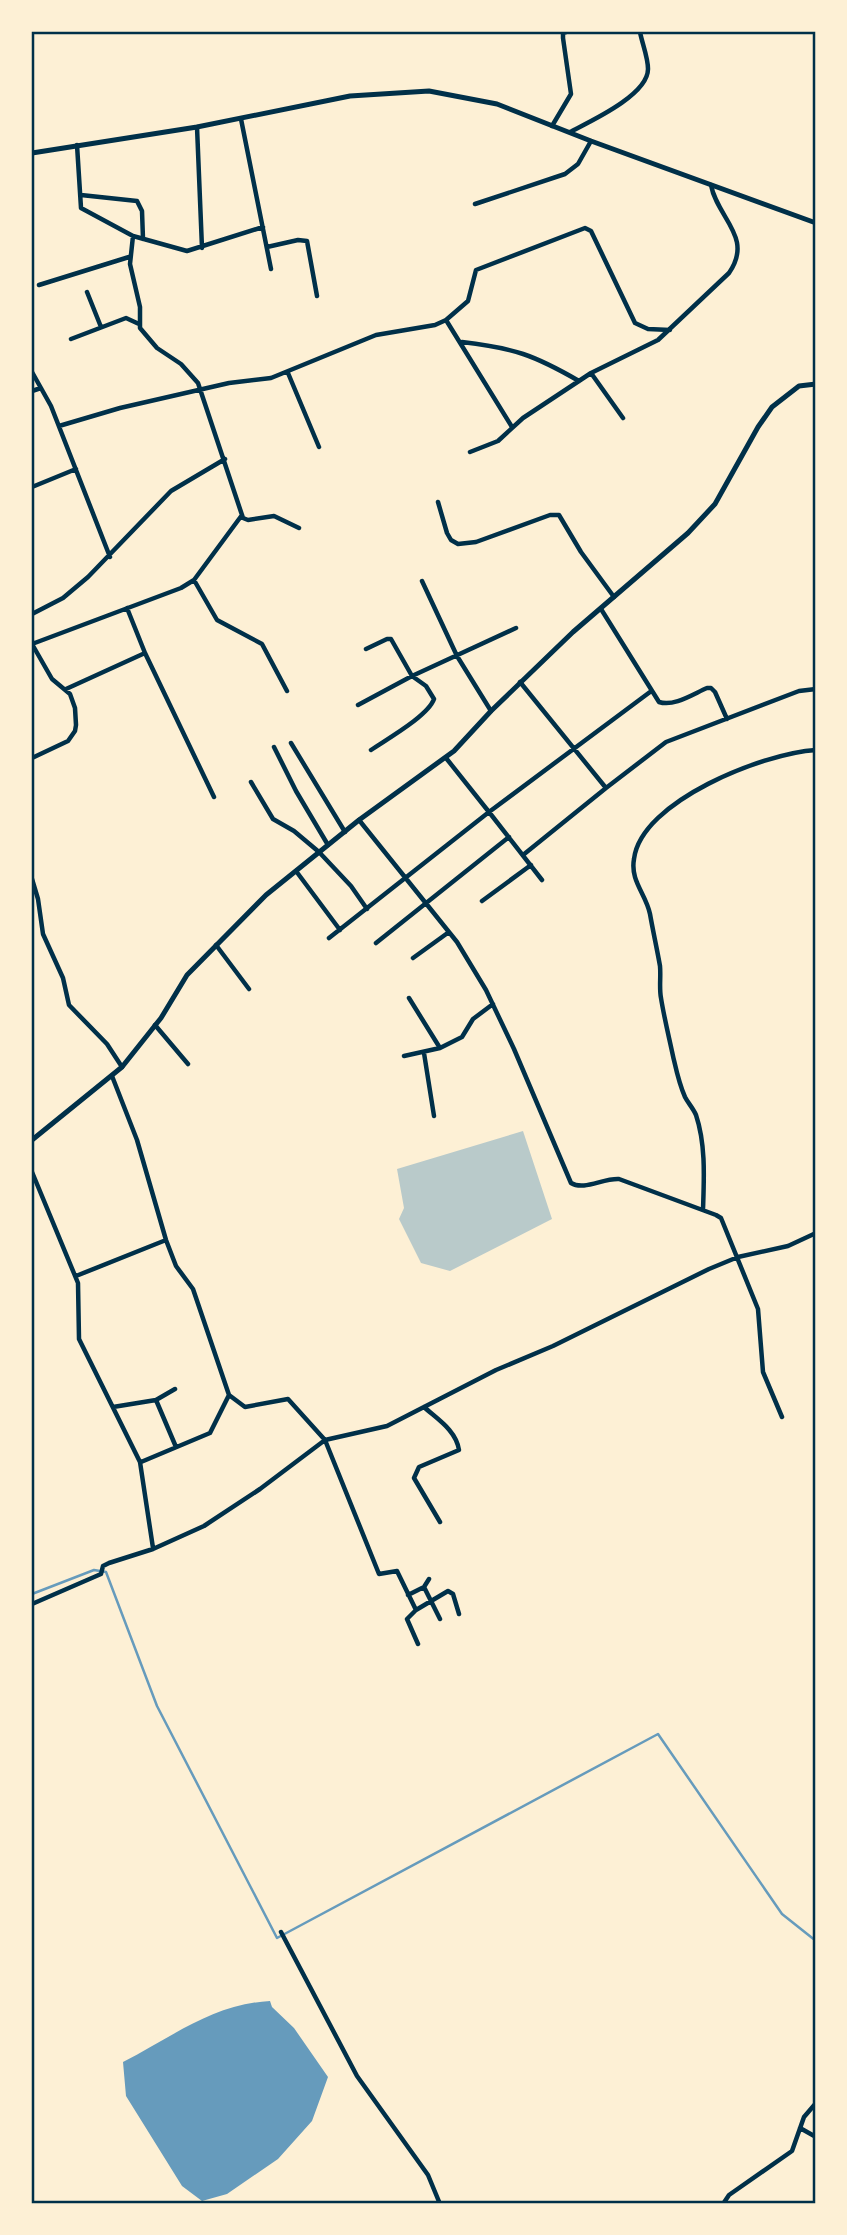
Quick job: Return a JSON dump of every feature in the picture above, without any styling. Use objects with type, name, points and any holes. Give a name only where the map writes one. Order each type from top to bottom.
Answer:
[{"type":"street","points":[[552,126],[571,94],[563,38],[563,33],[566,32]]},
{"type":"street","points":[[570,133],[636,92],[645,82],[648,69],[640,32]]},
{"type":"street","points":[[32,153],[197,127],[350,96],[429,90],[496,104],[816,223]]},
{"type":"street","points":[[240,119],[271,270]]},
{"type":"street","points":[[197,127],[202,248]]},
{"type":"street","points":[[475,204],[565,174],[578,164],[591,141]]},
{"type":"street","points":[[76,145],[80,204],[85,212],[133,236],[187,251],[263,227]]},
{"type":"street","points":[[470,452],[499,441],[512,427],[591,373],[648,346],[670,330],[729,273],[737,255],[738,245],[733,229],[719,207],[711,186]]},
{"type":"street","points":[[81,195],[137,201],[142,211],[143,239]]},
{"type":"street","points":[[59,426],[120,408],[229,383],[271,378],[376,335],[435,325],[446,320],[468,301],[476,270],[588,228],[635,323],[648,329],[670,330]]},
{"type":"street","points":[[133,236],[129,257],[140,307],[139,324],[157,348],[190,374],[201,390],[242,515],[248,520],[274,516],[299,528]]},
{"type":"street","points":[[267,247],[298,240],[306,241],[317,296]]},
{"type":"street","points":[[39,285],[129,257]]},
{"type":"street","points":[[87,292],[101,327]]},
{"type":"street","points":[[71,339],[126,318],[139,324]]},
{"type":"street","points":[[446,320],[512,427]]},
{"type":"street","points":[[462,342],[498,346],[528,354],[579,381]]},
{"type":"street","points":[[32,372],[51,406],[110,557]]},
{"type":"street","points":[[288,373],[318,447]]},
{"type":"street","points":[[591,373],[623,418]]},
{"type":"street","points":[[32,1140],[122,1067],[155,1026],[187,975],[266,895],[359,820],[446,758],[491,710],[573,632],[703,518],[772,407],[799,386],[816,384]]},
{"type":"street","points":[[32,391],[41,388]]},
{"type":"street","points":[[32,614],[63,598],[110,557],[171,491],[225,459]]},
{"type":"street","points":[[32,487],[76,469]]},
{"type":"street","points":[[438,502],[447,533],[457,544],[476,542],[550,515],[559,515],[581,552],[614,597]]},
{"type":"street","points":[[32,758],[68,741],[75,731],[75,708],[66,689],[52,679],[32,643],[181,588],[194,580],[242,515]]},
{"type":"street","points":[[194,580],[216,620],[262,645],[287,691]]},
{"type":"street","points":[[422,581],[457,656],[491,710]]},
{"type":"street","points":[[127,608],[145,653],[214,797]]},
{"type":"street","points":[[601,609],[650,692],[659,702],[664,704],[711,688],[727,719]]},
{"type":"street","points":[[358,705],[412,676],[516,628]]},
{"type":"street","points":[[366,649],[391,639],[412,676],[426,685],[434,699],[433,704],[371,750]]},
{"type":"street","points":[[66,689],[145,653]]},
{"type":"street","points":[[520,682],[606,788]]},
{"type":"street","points":[[523,855],[666,743],[799,691],[816,689]]},
{"type":"street","points":[[329,938],[489,812],[650,692]]},
{"type":"street","points":[[292,743],[345,832]]},
{"type":"street","points":[[274,747],[328,845]]},
{"type":"street","points":[[703,1210],[704,1173],[700,1135],[695,1113],[681,1086],[673,1056],[660,997],[660,968],[649,909],[635,883],[634,858],[639,840],[650,823],[703,787],[775,756],[816,750]]},
{"type":"street","points":[[446,758],[542,880]]},
{"type":"street","points":[[250,782],[273,819],[294,831],[319,852],[351,886],[367,909]]},
{"type":"street","points":[[359,820],[463,951],[493,1004],[571,1183],[582,1186],[611,1178],[619,1179],[721,1218],[758,1309],[763,1372],[782,1417]]},
{"type":"street","points":[[376,943],[509,837]]},
{"type":"street","points":[[482,901],[531,865]]},
{"type":"street","points":[[296,871],[340,930]]},
{"type":"street","points":[[32,879],[43,934],[63,978],[69,1005],[107,1044],[122,1067]]},
{"type":"street","points":[[413,958],[449,932]]},
{"type":"street","points":[[216,945],[249,989]]},
{"type":"street","points":[[409,998],[440,1048]]},
{"type":"street","points":[[404,1056],[440,1048],[462,1037],[473,1019],[493,1004]]},
{"type":"street","points":[[155,1026],[188,1064]]},
{"type":"street","points":[[424,1053],[434,1116]]},
{"type":"street","points":[[112,1076],[137,1140],[166,1240],[177,1266],[193,1289],[229,1395],[245,1407],[288,1399],[325,1440],[379,1574],[397,1571],[416,1610]]},
{"type":"street","points":[[32,1172],[76,1276],[79,1290],[79,1339],[140,1462],[153,1549]]},
{"type":"street","points":[[32,1604],[101,1574],[103,1566],[153,1549],[204,1525],[260,1489],[325,1440],[387,1426],[709,1269],[738,1257],[788,1246],[816,1233]]},
{"type":"street","points":[[76,1276],[166,1240]]},
{"type":"street","points":[[113,1407],[156,1400],[175,1390]]},
{"type":"street","points":[[140,1462],[210,1433],[229,1395]]},
{"type":"street","points":[[156,1400],[176,1447]]},
{"type":"street","points":[[423,1407],[443,1423],[458,1444],[459,1450],[419,1467],[414,1478],[440,1522]]},
{"type":"street","points":[[408,1595],[424,1587],[429,1579]]},
{"type":"street","points":[[424,1587],[440,1619]]},
{"type":"street","points":[[418,1644],[407,1619],[416,1610],[448,1591],[453,1594],[459,1614]]},
{"type":"street","points":[[281,1932],[357,2076],[428,2175],[440,2203]]},
{"type":"street","points":[[723,2203],[729,2195],[792,2151],[804,2117],[816,2103]]},
{"type":"street","points":[[800,2128],[816,2137]]},
{"type":"shaded area","points":[[523,1131],[552,1219],[450,1271],[421,1263],[399,1219],[404,1208],[397,1169]]},
{"type":"water","points":[[270,2001],[272,2007],[294,2028],[328,2077],[312,2121],[278,2159],[227,2194],[202,2201],[182,2186],[126,2096],[123,2062],[211,2015],[249,2003]]},
{"type":"waterway","points":[[32,1594],[94,1570],[106,1572],[157,1706],[277,1938],[658,1734],[782,1914],[816,1941]]}]
